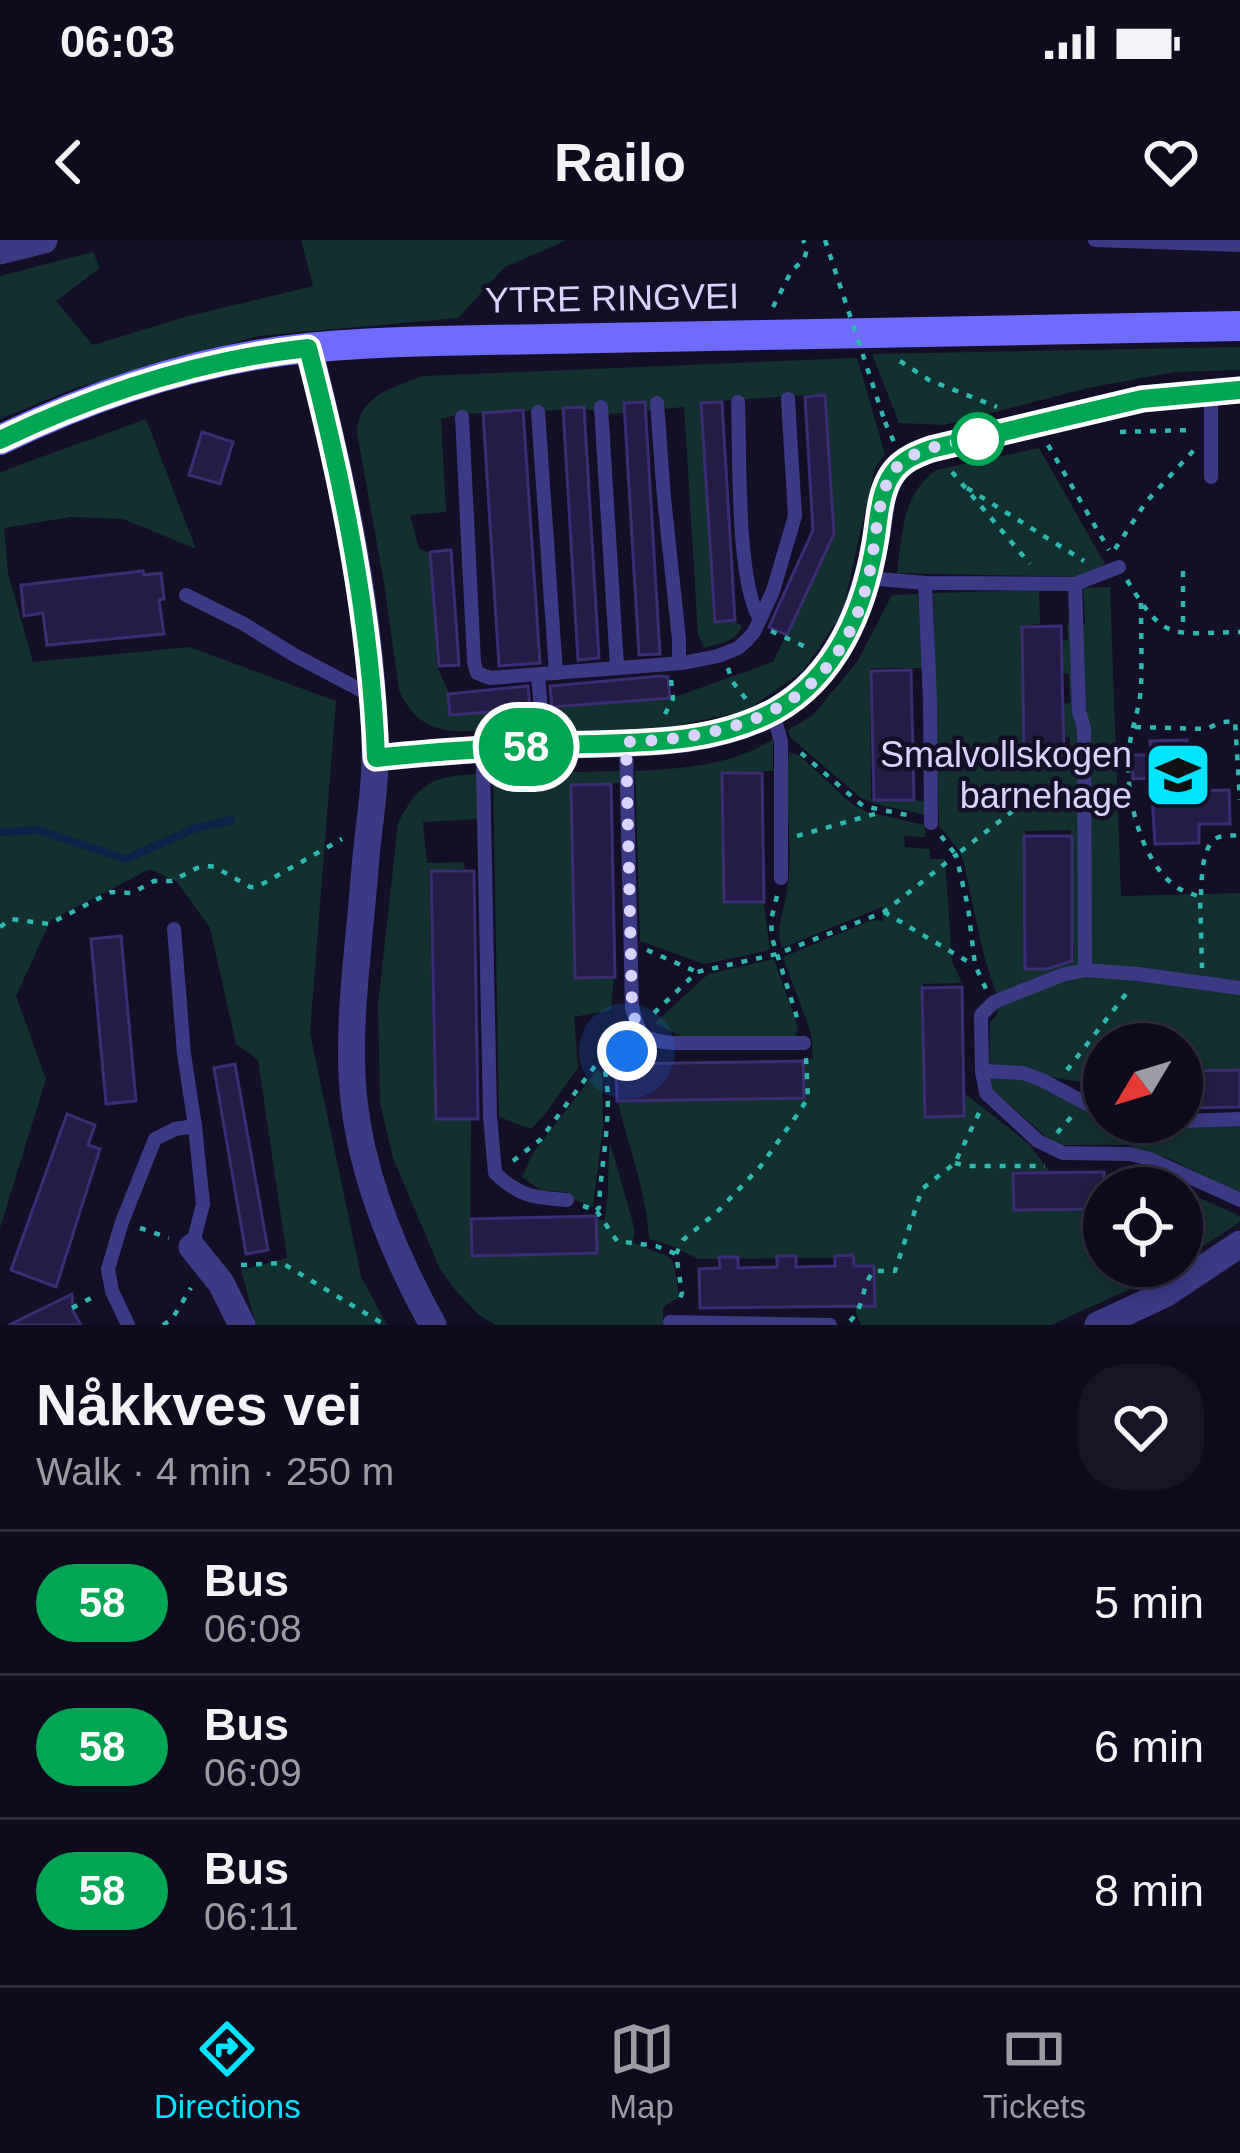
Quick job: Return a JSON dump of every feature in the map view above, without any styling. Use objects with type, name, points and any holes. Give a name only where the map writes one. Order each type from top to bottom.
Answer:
[{"type":"main road","name":"YTRE RINGVEI","points":[[0,440],[67,409],[173,373],[308,348],[436,341],[1240,326]]},
{"type":"street","points":[[0,251],[44,240]]},
{"type":"street","points":[[308,348],[355,560],[374,697],[376,758],[352,1028],[352,1080],[375,1190],[399,1257],[433,1325]]},
{"type":"street","points":[[376,758],[706,735],[766,715],[808,685],[832,659],[856,615],[868,578],[884,490],[900,451],[931,449],[1142,399],[1240,390]]},
{"type":"street","points":[[1098,1325],[1165,1294],[1240,1244]]},
{"type":"street","points":[[192,1246],[221,1283],[242,1325]]},
{"type":"lane","points":[[1096,240],[1240,245]]},
{"type":"lane","points":[[1211,393],[1211,477]]},
{"type":"lane","points":[[463,417],[475,670],[490,678],[675,663],[738,648],[759,622],[786,552],[794,516],[788,399]]},
{"type":"lane","points":[[738,402],[749,597],[759,622]]},
{"type":"lane","points":[[657,403],[679,639],[675,663]]},
{"type":"lane","points":[[601,407],[617,666]]},
{"type":"lane","points":[[538,412],[556,673]]},
{"type":"lane","points":[[868,578],[925,584],[1075,584],[1112,565]]},
{"type":"lane","points":[[925,584],[931,824]]},
{"type":"lane","points":[[1075,584],[1084,728],[1085,970]]},
{"type":"lane","points":[[186,595],[374,697]]},
{"type":"lane","points":[[538,675],[544,746]]},
{"type":"lane","points":[[766,715],[781,742],[781,878]]},
{"type":"lane","points":[[639,742],[631,943],[632,1006],[641,1032],[652,1041],[673,1043],[804,1043]]},
{"type":"lane","points":[[478,749],[483,766],[495,1173],[512,1190],[566,1200]]},
{"type":"lane","points":[[174,929],[203,1204],[192,1246]]},
{"type":"lane","points":[[1240,988],[1085,970],[994,1002],[981,1015],[986,1094],[1024,1130],[1063,1153],[1130,1154],[1150,1159],[1240,1200]]},
{"type":"lane","points":[[982,1071],[1023,1073],[1083,1100]]},
{"type":"lane","points":[[1203,1120],[1240,1119]]},
{"type":"lane","points":[[128,1325],[111,1289],[108,1269],[150,1146],[161,1133],[196,1126]]},
{"type":"lane","points":[[670,1322],[830,1325]]},
{"type":"path","points":[[769,318],[792,270],[804,260],[803,240]]},
{"type":"path","points":[[825,240],[885,422],[900,451]]},
{"type":"path","points":[[886,355],[1006,415]]},
{"type":"path","points":[[1111,432],[1212,430]]},
{"type":"path","points":[[967,488],[1112,565],[1146,502],[1212,430]]},
{"type":"path","points":[[944,464],[1049,583]]},
{"type":"path","points":[[1183,571],[1184,633]]},
{"type":"path","points":[[1141,603],[1141,686],[1129,750],[1131,793],[1139,831],[1156,866],[1170,883],[1200,897]]},
{"type":"path","points":[[759,622],[832,659]]},
{"type":"path","points":[[725,653],[732,681],[766,715]]},
{"type":"path","points":[[639,742],[673,699],[675,663]]},
{"type":"path","points":[[1135,727],[1206,729],[1235,721],[1240,800]]},
{"type":"path","points":[[781,742],[794,746],[863,806],[931,824],[956,854],[975,965],[994,1002]]},
{"type":"path","points":[[495,1173],[540,1140],[601,1058],[627,1051],[697,972],[777,954],[884,912],[1027,800],[1085,784]]},
{"type":"path","points":[[781,841],[883,811]]},
{"type":"path","points":[[1202,982],[1200,897],[1206,853],[1212,841],[1240,835]]},
{"type":"path","points":[[0,927],[11,920],[49,924],[111,892],[132,893],[154,881],[172,881],[207,866],[256,887],[338,840]]},
{"type":"path","points":[[670,1322],[682,1294],[676,1254],[683,1240],[760,1166],[804,1104],[809,1089],[804,1043],[772,938],[776,908]]},
{"type":"path","points":[[884,912],[975,965]]},
{"type":"path","points":[[631,943],[697,972]]},
{"type":"path","points":[[1056,1087],[1138,974]]},
{"type":"path","points":[[601,1058],[607,1091],[596,1210],[616,1241],[676,1254]]},
{"type":"path","points":[[845,1325],[863,1301],[870,1275],[895,1271],[922,1189],[955,1163],[986,1094]]},
{"type":"path","points":[[955,1163],[1045,1166],[1048,1146],[1083,1105]]},
{"type":"path","points":[[163,1325],[190,1291],[192,1246]]},
{"type":"path","points":[[239,1265],[267,1262],[290,1267],[386,1325]]},
{"type":"path","points":[[71,1308],[111,1289]]},
{"type":"green space","points":[[301,240],[567,240],[505,267],[458,318],[259,336],[73,389],[0,419],[0,276],[93,252],[100,268],[56,301],[93,345],[313,286]]},
{"type":"green space","points":[[1240,347],[1240,370],[1174,372],[1088,388],[944,425],[899,423],[872,354]]},
{"type":"green space","points":[[857,358],[885,454],[875,468],[842,614],[803,671],[746,711],[656,730],[562,735],[555,708],[669,699],[773,662],[832,540],[823,394],[703,402],[716,621],[733,620],[742,626],[731,639],[704,648],[698,634],[684,407],[610,414],[585,409],[461,414],[441,419],[446,512],[410,515],[419,549],[430,553],[437,666],[450,695],[529,708],[524,725],[451,731],[421,720],[409,708],[399,690],[357,433],[370,402],[423,376]]},
{"type":"green space","points":[[146,419],[196,549],[123,519],[71,517],[4,528],[8,573],[33,662],[189,647],[336,701],[310,1033],[361,1276],[387,1325],[256,1325],[241,1270],[287,1258],[258,1060],[236,1044],[210,928],[177,882],[150,869],[51,920],[16,996],[46,1079],[0,1228],[0,472]]},
{"type":"green space","points":[[1039,448],[1105,564],[1081,577],[897,573],[910,503],[936,470]]},
{"type":"green space","points":[[1110,587],[1121,896],[1240,893],[1240,1069],[1203,1069],[1203,1023],[1083,1023],[1083,1082],[989,1066],[990,1022],[997,1015],[998,999],[963,860],[939,826],[933,593],[1039,590],[1040,624],[1021,626],[1026,752],[1070,752],[1070,737],[1064,737],[1063,704],[1070,703],[1069,674],[1062,673],[1061,641],[1068,640],[1067,623],[1085,624],[1083,588]],"holes":[[[1071,830],[1072,846],[1065,847],[1070,894],[1067,942],[1074,943],[1074,957],[1028,959],[1025,831]]]},
{"type":"green space","points":[[918,594],[922,668],[870,668],[871,798],[924,801],[924,815],[861,798],[790,737],[788,730],[813,715],[857,662],[892,595]]},
{"type":"green space","points":[[773,739],[773,771],[722,772],[725,899],[763,899],[770,948],[704,964],[640,941],[635,771],[724,760]]},
{"type":"green space","points":[[789,752],[800,756],[852,804],[925,825],[925,837],[904,836],[905,847],[930,849],[930,859],[945,859],[952,961],[962,983],[923,984],[925,1115],[964,1115],[964,1093],[1029,1144],[1049,1171],[1013,1171],[1013,1209],[1083,1208],[1083,1287],[1134,1287],[1051,1325],[861,1325],[853,1258],[698,1259],[649,1239],[641,1187],[617,1099],[804,1095],[804,1060],[813,1058],[811,1033],[783,957],[872,920],[883,921],[882,907],[782,948],[779,930],[789,865]]},
{"type":"green space","points":[[621,771],[622,783],[571,784],[575,975],[614,975],[611,1010],[574,1017],[578,1068],[531,1129],[499,1117],[493,774]]},
{"type":"green space","points":[[478,774],[479,819],[423,822],[427,863],[464,862],[465,869],[429,871],[435,1117],[471,1117],[470,1255],[595,1252],[594,1217],[604,1221],[610,1142],[635,1231],[633,1242],[669,1257],[675,1268],[679,1297],[663,1307],[663,1325],[495,1325],[479,1315],[440,1269],[393,1158],[380,1103],[378,1005],[398,823],[413,798],[429,784]]},
{"type":"green space","points":[[774,959],[797,1025],[795,1036],[691,1037],[655,1023],[708,974]]},
{"type":"green space","points":[[597,1070],[602,1074],[603,1126],[593,1207],[570,1198],[567,1192],[542,1191],[522,1177],[533,1153]]},
{"type":"green space","points":[[1000,1076],[1039,1083],[1083,1106],[1083,1143],[1203,1143],[1203,1125],[1240,1125],[1240,1194],[1203,1176],[1203,1167],[1186,1167],[1126,1145],[1055,1145],[992,1089],[989,1080]]},
{"type":"green space","points":[[1203,1199],[1240,1216],[1240,1222],[1203,1246]]},
{"type":"building","points":[[825,395],[834,534],[787,635],[769,627],[813,530],[805,397]]},
{"type":"building","points":[[645,402],[660,654],[639,655],[624,403]]},
{"type":"building","points":[[722,402],[735,620],[715,622],[701,403]]},
{"type":"building","points":[[584,407],[599,658],[578,660],[563,408]]},
{"type":"building","points":[[523,410],[540,663],[499,666],[483,413]]},
{"type":"building","points":[[202,432],[233,442],[220,484],[189,475]]},
{"type":"building","points":[[451,550],[459,665],[439,666],[430,552]]},
{"type":"building","points":[[143,571],[144,575],[161,573],[164,634],[47,645],[43,613],[24,616],[21,585]]},
{"type":"building","points":[[1061,626],[1064,755],[1024,756],[1022,627]]},
{"type":"building","points":[[911,670],[914,800],[874,800],[871,671]]},
{"type":"building","points":[[668,677],[670,698],[552,707],[550,686]]},
{"type":"building","points":[[528,686],[530,709],[450,715],[448,694]]},
{"type":"building","points":[[1187,740],[1188,791],[1229,790],[1230,824],[1199,824],[1199,843],[1155,844],[1151,778],[1133,779],[1132,755],[1151,755],[1150,741]]},
{"type":"building","points":[[722,773],[762,773],[764,902],[724,902]]},
{"type":"building","points":[[611,784],[615,977],[575,978],[571,785]]},
{"type":"building","points":[[1024,836],[1072,836],[1072,961],[1047,969],[1025,969]]},
{"type":"building","points":[[431,871],[474,871],[478,1119],[436,1119]]},
{"type":"building","points":[[121,936],[136,1101],[106,1104],[91,939]]},
{"type":"building","points":[[962,987],[964,1116],[925,1117],[922,988]]},
{"type":"building","points":[[803,1061],[804,1098],[617,1101],[616,1064]]},
{"type":"building","points":[[235,1064],[268,1250],[246,1254],[214,1068]]},
{"type":"building","points":[[1240,1070],[1240,1107],[1203,1108],[1203,1071]]},
{"type":"building","points":[[67,1114],[95,1125],[88,1145],[100,1149],[56,1287],[11,1270]]},
{"type":"building","points":[[1083,1172],[1083,1209],[1014,1210],[1013,1173]]},
{"type":"building","points":[[596,1216],[597,1253],[472,1256],[471,1219]]},
{"type":"building","points":[[853,1255],[854,1266],[874,1266],[875,1306],[700,1308],[699,1269],[720,1268],[719,1257],[738,1257],[738,1268],[777,1267],[777,1256],[796,1256],[796,1267],[835,1266],[835,1256]]},
{"type":"building","points":[[72,1294],[73,1311],[81,1325],[9,1325]]},
{"type":"waterway","points":[[0,832],[38,830],[126,859],[193,829],[231,820]]},
{"type":"bus line","name":"58","points":[[0,440],[67,409],[173,373],[308,348],[331,437],[363,610],[376,758],[677,740],[755,721],[808,685],[839,648],[863,599],[884,490],[906,460],[931,449],[1142,399],[1240,390]]},
{"type":"place","name":"Smalvollskogen barnehage","points":[[1178,775]]},
{"type":"route","points":[[627,1051],[644,1036],[637,1029],[632,1006],[626,742],[677,740],[730,729],[773,712],[808,685],[832,659],[863,599],[889,478],[906,460],[931,449],[992,436],[978,439]]}]
